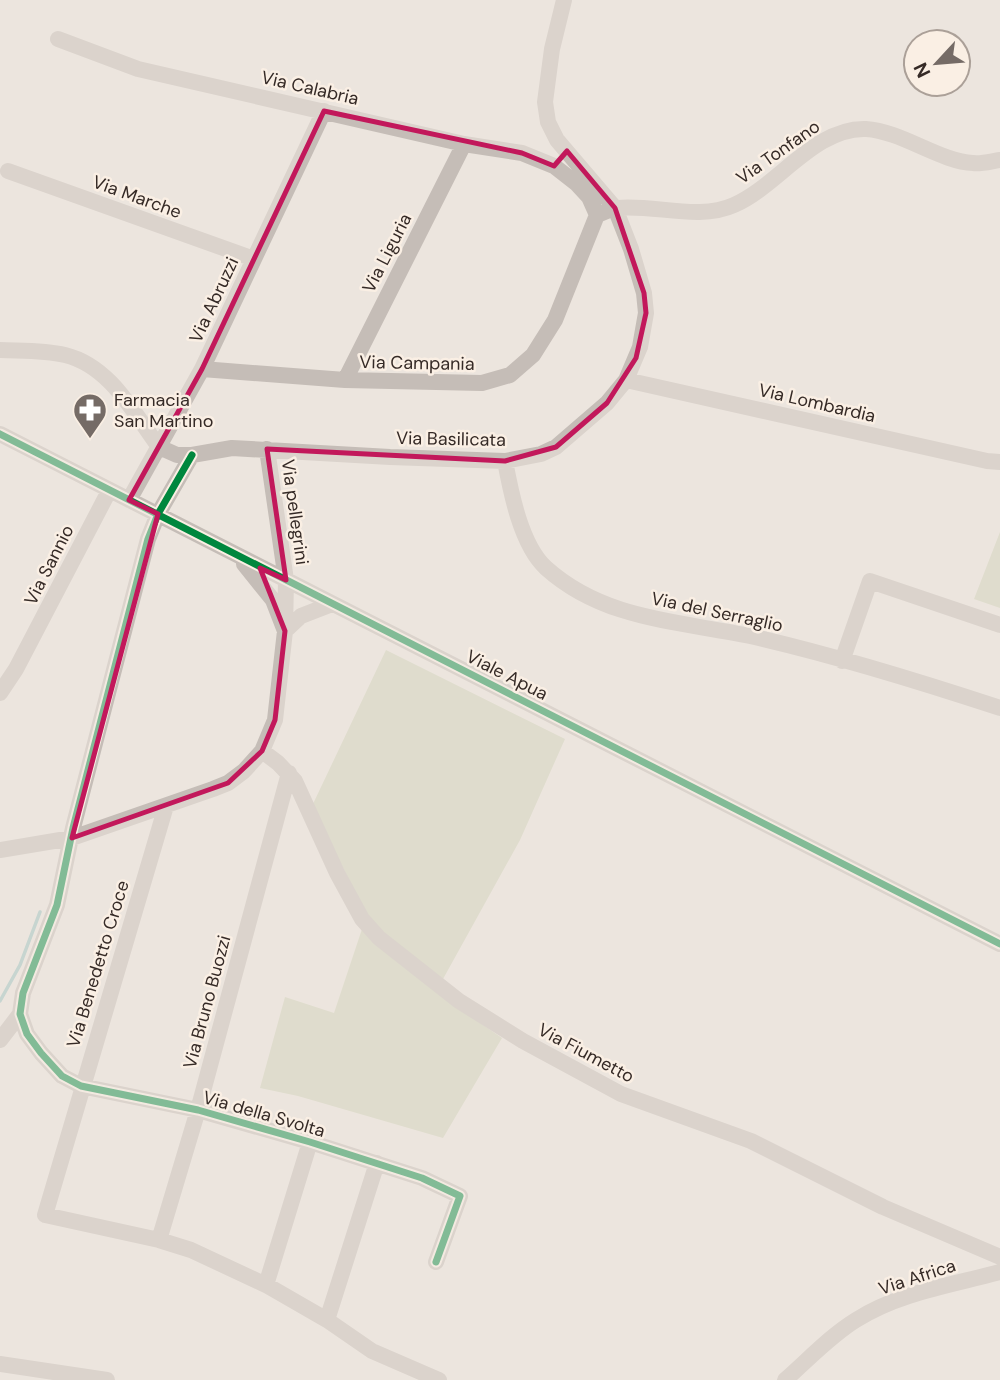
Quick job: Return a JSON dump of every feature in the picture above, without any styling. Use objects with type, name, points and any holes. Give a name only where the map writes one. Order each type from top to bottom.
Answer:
[{"type":"street","name":"Via Basilicata","points":[[159,447],[177,455],[192,455],[232,447],[505,461],[541,454],[556,447],[607,403],[626,380],[640,347],[645,303],[631,248],[615,208],[557,140],[548,122],[545,102],[552,49],[564,0]]},
{"type":"street","name":"Via Calabria","points":[[58,39],[138,69],[464,144],[522,153],[554,166],[589,197],[597,215]]},
{"type":"street","name":"Via Abruzzi","points":[[129,500],[202,369],[324,111]]},
{"type":"street","name":"Via Tonfano","points":[[615,208],[705,211],[732,207],[754,195],[818,145],[840,133],[866,129],[895,136],[973,163],[1000,160]]},
{"type":"street","name":"Via Liguria","points":[[345,380],[464,144]]},
{"type":"street","points":[[554,166],[567,151]]},
{"type":"street","name":"Via Marche","points":[[8,170],[254,259]]},
{"type":"street","points":[[597,215],[615,208]]},
{"type":"street","name":"Via Campania","points":[[202,369],[345,380],[482,383],[510,375],[533,355],[555,320],[597,215]]},
{"type":"street","points":[[0,350],[61,354],[90,364],[118,392],[159,447]]},
{"type":"street","name":"Via Lombardia","points":[[626,380],[1000,462]]},
{"type":"street","name":"Viale Apua","points":[[0,434],[1000,944]]},
{"type":"street","name":"Via pellegrini","points":[[262,751],[275,720],[285,631],[286,580],[267,449]]},
{"type":"street","points":[[0,1040],[20,1014],[23,993],[57,905],[76,814],[145,552],[158,514],[192,455]]},
{"type":"street","name":"Via del Serraglio","points":[[505,461],[531,549],[546,568],[579,592],[605,605],[643,617],[750,636],[1000,708]]},
{"type":"street","name":"Via Sannio","points":[[0,693],[16,669],[109,491]]},
{"type":"street","points":[[235,555],[273,600],[285,631],[300,616],[332,604]]},
{"type":"street","points":[[842,661],[870,581],[1000,625]]},
{"type":"street","points":[[0,662],[16,669]]},
{"type":"street","points":[[0,850],[72,838],[228,783],[244,771],[262,751]]},
{"type":"street","name":"Via Fiumetto","points":[[262,751],[289,774],[302,794],[337,873],[362,919],[379,938],[459,1001],[523,1041],[621,1094],[751,1141],[883,1207],[1000,1257]]},
{"type":"street","name":"Via Bruno Buozzi","points":[[159,1240],[198,1110],[289,774]]},
{"type":"street","name":"Via Benedetto Croce","points":[[159,1240],[45,1215],[166,806]]},
{"type":"street","name":"Via della Svolta","points":[[20,1014],[27,1034],[41,1054],[62,1076],[81,1086],[198,1110],[310,1142],[422,1178],[460,1196],[436,1262]]},
{"type":"street","points":[[265,1285],[310,1142]]},
{"type":"street","points":[[327,1320],[377,1163]]},
{"type":"street","points":[[159,1240],[191,1250],[265,1285],[327,1320],[372,1351],[439,1380]]},
{"type":"street","name":"Via Africa","points":[[785,1380],[858,1318],[895,1301],[1000,1272]]},
{"type":"street","points":[[7,1370],[107,1380]]},
{"type":"highlighted area","points":[[324,111],[522,153],[554,166],[567,151],[615,208],[644,293],[646,313],[636,358],[607,403],[556,447],[505,461],[267,449],[286,580],[260,568],[285,631],[275,720],[262,751],[228,783],[72,838],[158,514],[129,500],[202,369]]},
{"type":"green space","points":[[1000,532],[1000,608],[974,599]]},
{"type":"green space","points":[[386,650],[565,739],[520,840],[443,979],[407,954],[368,918],[312,806]]},
{"type":"green space","points":[[362,929],[437,993],[502,1038],[443,1138],[298,1096],[260,1088],[285,997],[334,1013]]},
{"type":"waterway","points":[[0,1001],[20,965],[40,912]]},
{"type":"cycle path","points":[[0,434],[1000,944]]},
{"type":"cycle path","points":[[192,455],[158,514],[148,539],[73,828],[57,905],[23,993],[20,1014],[27,1034],[41,1053],[62,1076],[81,1086],[198,1110],[310,1142],[422,1178],[460,1196],[436,1262]]},
{"type":"place","name":"Farmacia San Martino","points":[[90,440]]}]
